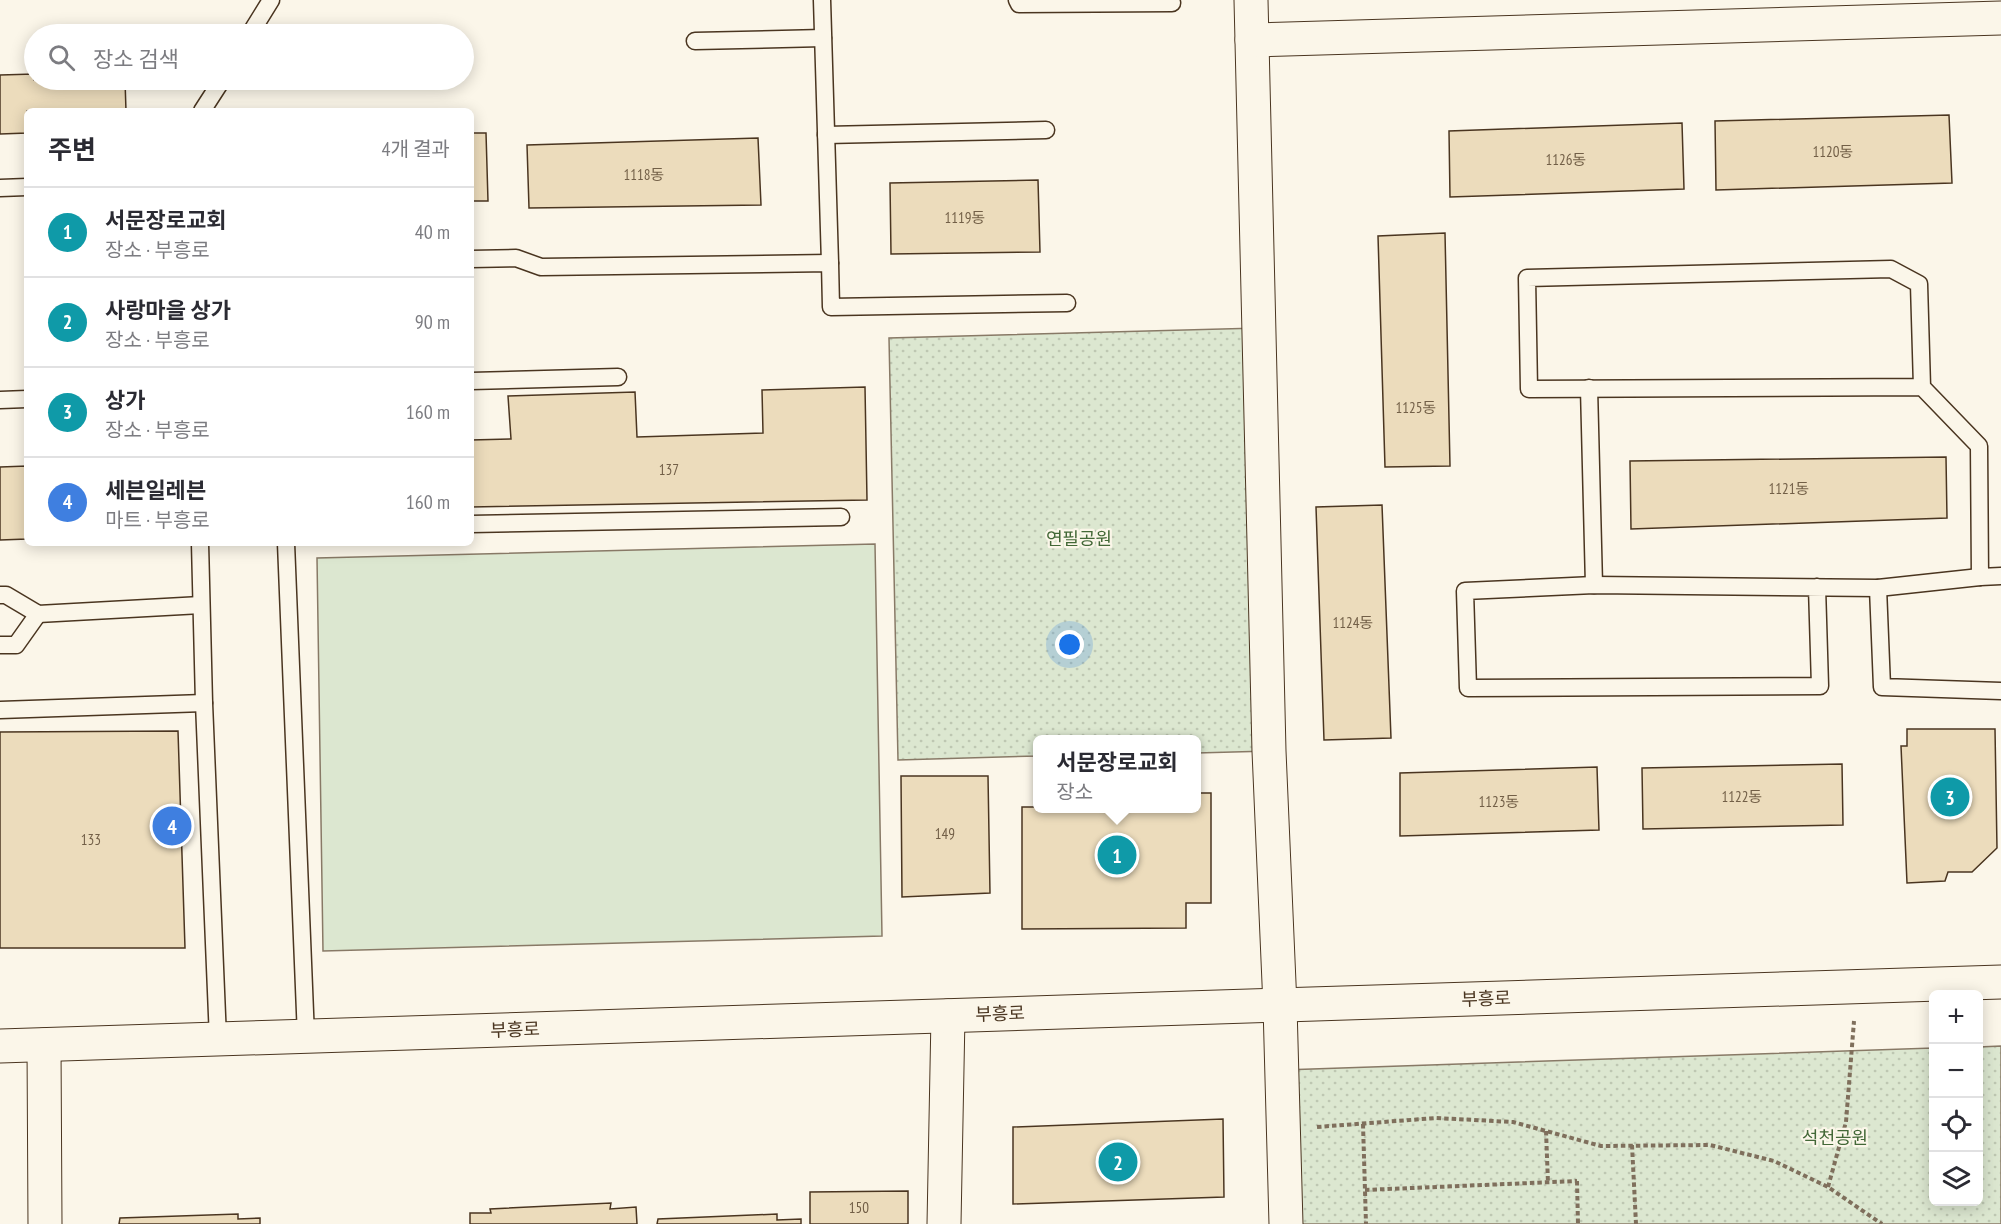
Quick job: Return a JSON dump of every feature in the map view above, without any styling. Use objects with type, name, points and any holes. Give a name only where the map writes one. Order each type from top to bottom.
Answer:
[{"type":"street","points":[[1251,0],[1269,751],[1280,1005],[1286,1224]]},
{"type":"street","points":[[1252,40],[2001,18]]},
{"type":"street","name":"부흥로","points":[[0,1046],[2001,982]]},
{"type":"street","points":[[944,1224],[948,1016]]},
{"type":"street","points":[[44,1045],[45,1224]]},
{"type":"lane","points":[[256,24],[271,0]]},
{"type":"lane","points":[[822,0],[831,307],[1067,303]]},
{"type":"lane","points":[[1017,0],[1019,4],[1172,3]]},
{"type":"lane","points":[[695,41],[823,38]]},
{"type":"lane","points":[[204,108],[216,90]]},
{"type":"lane","points":[[826,135],[1046,130]]},
{"type":"lane","points":[[0,188],[24,187]]},
{"type":"lane","points":[[474,259],[516,258],[541,267],[830,262]]},
{"type":"lane","points":[[1922,387],[1529,388],[1527,278],[1891,269],[1919,284],[1922,387],[1979,446],[1980,577]]},
{"type":"lane","points":[[474,381],[618,377]]},
{"type":"lane","points":[[1589,388],[1594,585]]},
{"type":"lane","points":[[0,400],[24,399]]},
{"type":"lane","points":[[474,524],[841,517]]},
{"type":"lane","points":[[200,546],[218,1039]]},
{"type":"lane","points":[[286,546],[306,1037]]},
{"type":"lane","points":[[1817,587],[1820,686],[1468,688],[1465,591],[1594,585],[1817,587],[1878,588],[2001,576]]},
{"type":"lane","points":[[1878,588],[1882,687],[2001,691]]},
{"type":"lane","points":[[0,595],[6,595],[38,614],[201,605]]},
{"type":"lane","points":[[0,645],[16,645],[38,614]]},
{"type":"lane","points":[[0,710],[204,703]]},
{"type":"path","points":[[1828,1187],[1846,1122],[1856,987]]},
{"type":"path","points":[[1284,1130],[1436,1118],[1513,1122],[1601,1146],[1710,1145],[1774,1161],[1828,1187],[1882,1224]]},
{"type":"path","points":[[1363,1124],[1366,1224]]},
{"type":"path","points":[[1546,1131],[1547,1183]]},
{"type":"path","points":[[1632,1145],[1636,1224]]},
{"type":"path","points":[[1365,1190],[1576,1181],[1578,1224]]},
{"type":"green space","name":"연필공원","points":[[1259,328],[1269,751],[1201,753],[1201,735],[1033,735],[1033,756],[898,760],[889,338]]},
{"type":"green space","points":[[875,544],[882,936],[323,951],[317,558]]},
{"type":"green space","name":"석천공원","points":[[2001,1046],[2001,1224],[1287,1224],[1283,1070],[1929,1048],[1929,1206],[1983,1206],[1983,1047]]},
{"type":"building","points":[[24,74],[24,90],[125,90],[126,108],[24,108],[24,133],[0,134],[0,75]]},
{"type":"building","points":[[1949,115],[1952,183],[1716,190],[1715,121]]},
{"type":"building","points":[[1682,123],[1684,189],[1450,197],[1449,131]]},
{"type":"building","points":[[474,133],[486,133],[488,201],[474,201]]},
{"type":"building","points":[[758,138],[761,205],[529,208],[527,145]]},
{"type":"building","points":[[1038,180],[1040,252],[891,254],[890,183]]},
{"type":"building","points":[[1445,233],[1450,466],[1385,467],[1378,236]]},
{"type":"building","points":[[865,387],[867,500],[474,507],[474,440],[511,439],[508,396],[635,392],[637,437],[763,433],[762,390]]},
{"type":"building","points":[[1946,457],[1947,518],[1631,529],[1630,461]]},
{"type":"building","points":[[24,466],[24,539],[0,540],[0,467]]},
{"type":"building","points":[[1382,505],[1391,738],[1324,740],[1316,507]]},
{"type":"building","points":[[1907,729],[1995,729],[1997,848],[1972,872],[1948,872],[1945,881],[1907,883],[1901,746],[1907,746]]},
{"type":"building","points":[[178,731],[185,948],[0,948],[0,732]]},
{"type":"building","points":[[1842,764],[1843,825],[1643,829],[1642,768]]},
{"type":"building","points":[[1597,767],[1599,830],[1400,836],[1400,773]]},
{"type":"building","points":[[901,776],[988,776],[990,893],[902,897]]},
{"type":"building","points":[[1201,793],[1211,793],[1211,903],[1186,903],[1186,928],[1022,929],[1022,807],[1033,807],[1033,813],[1201,813]]},
{"type":"building","points":[[1223,1119],[1224,1197],[1013,1204],[1013,1127]]},
{"type":"building","points":[[908,1191],[908,1224],[810,1224],[810,1192]]},
{"type":"building","points":[[611,1203],[610,1209],[636,1207],[637,1224],[470,1224],[470,1213],[491,1213],[490,1209]]},
{"type":"building","points":[[238,1214],[238,1219],[260,1218],[260,1224],[119,1224],[120,1218]]},
{"type":"building","points":[[777,1214],[777,1220],[801,1219],[801,1224],[657,1224],[658,1219]]},
{"type":"place","name":"상가","points":[[1950,797]]},
{"type":"place","name":"세븐일레븐","points":[[172,826]]},
{"type":"place","name":"서문장로교회","points":[[1117,855]]},
{"type":"place","name":"사랑마을 상가","points":[[1118,1162]]}]
